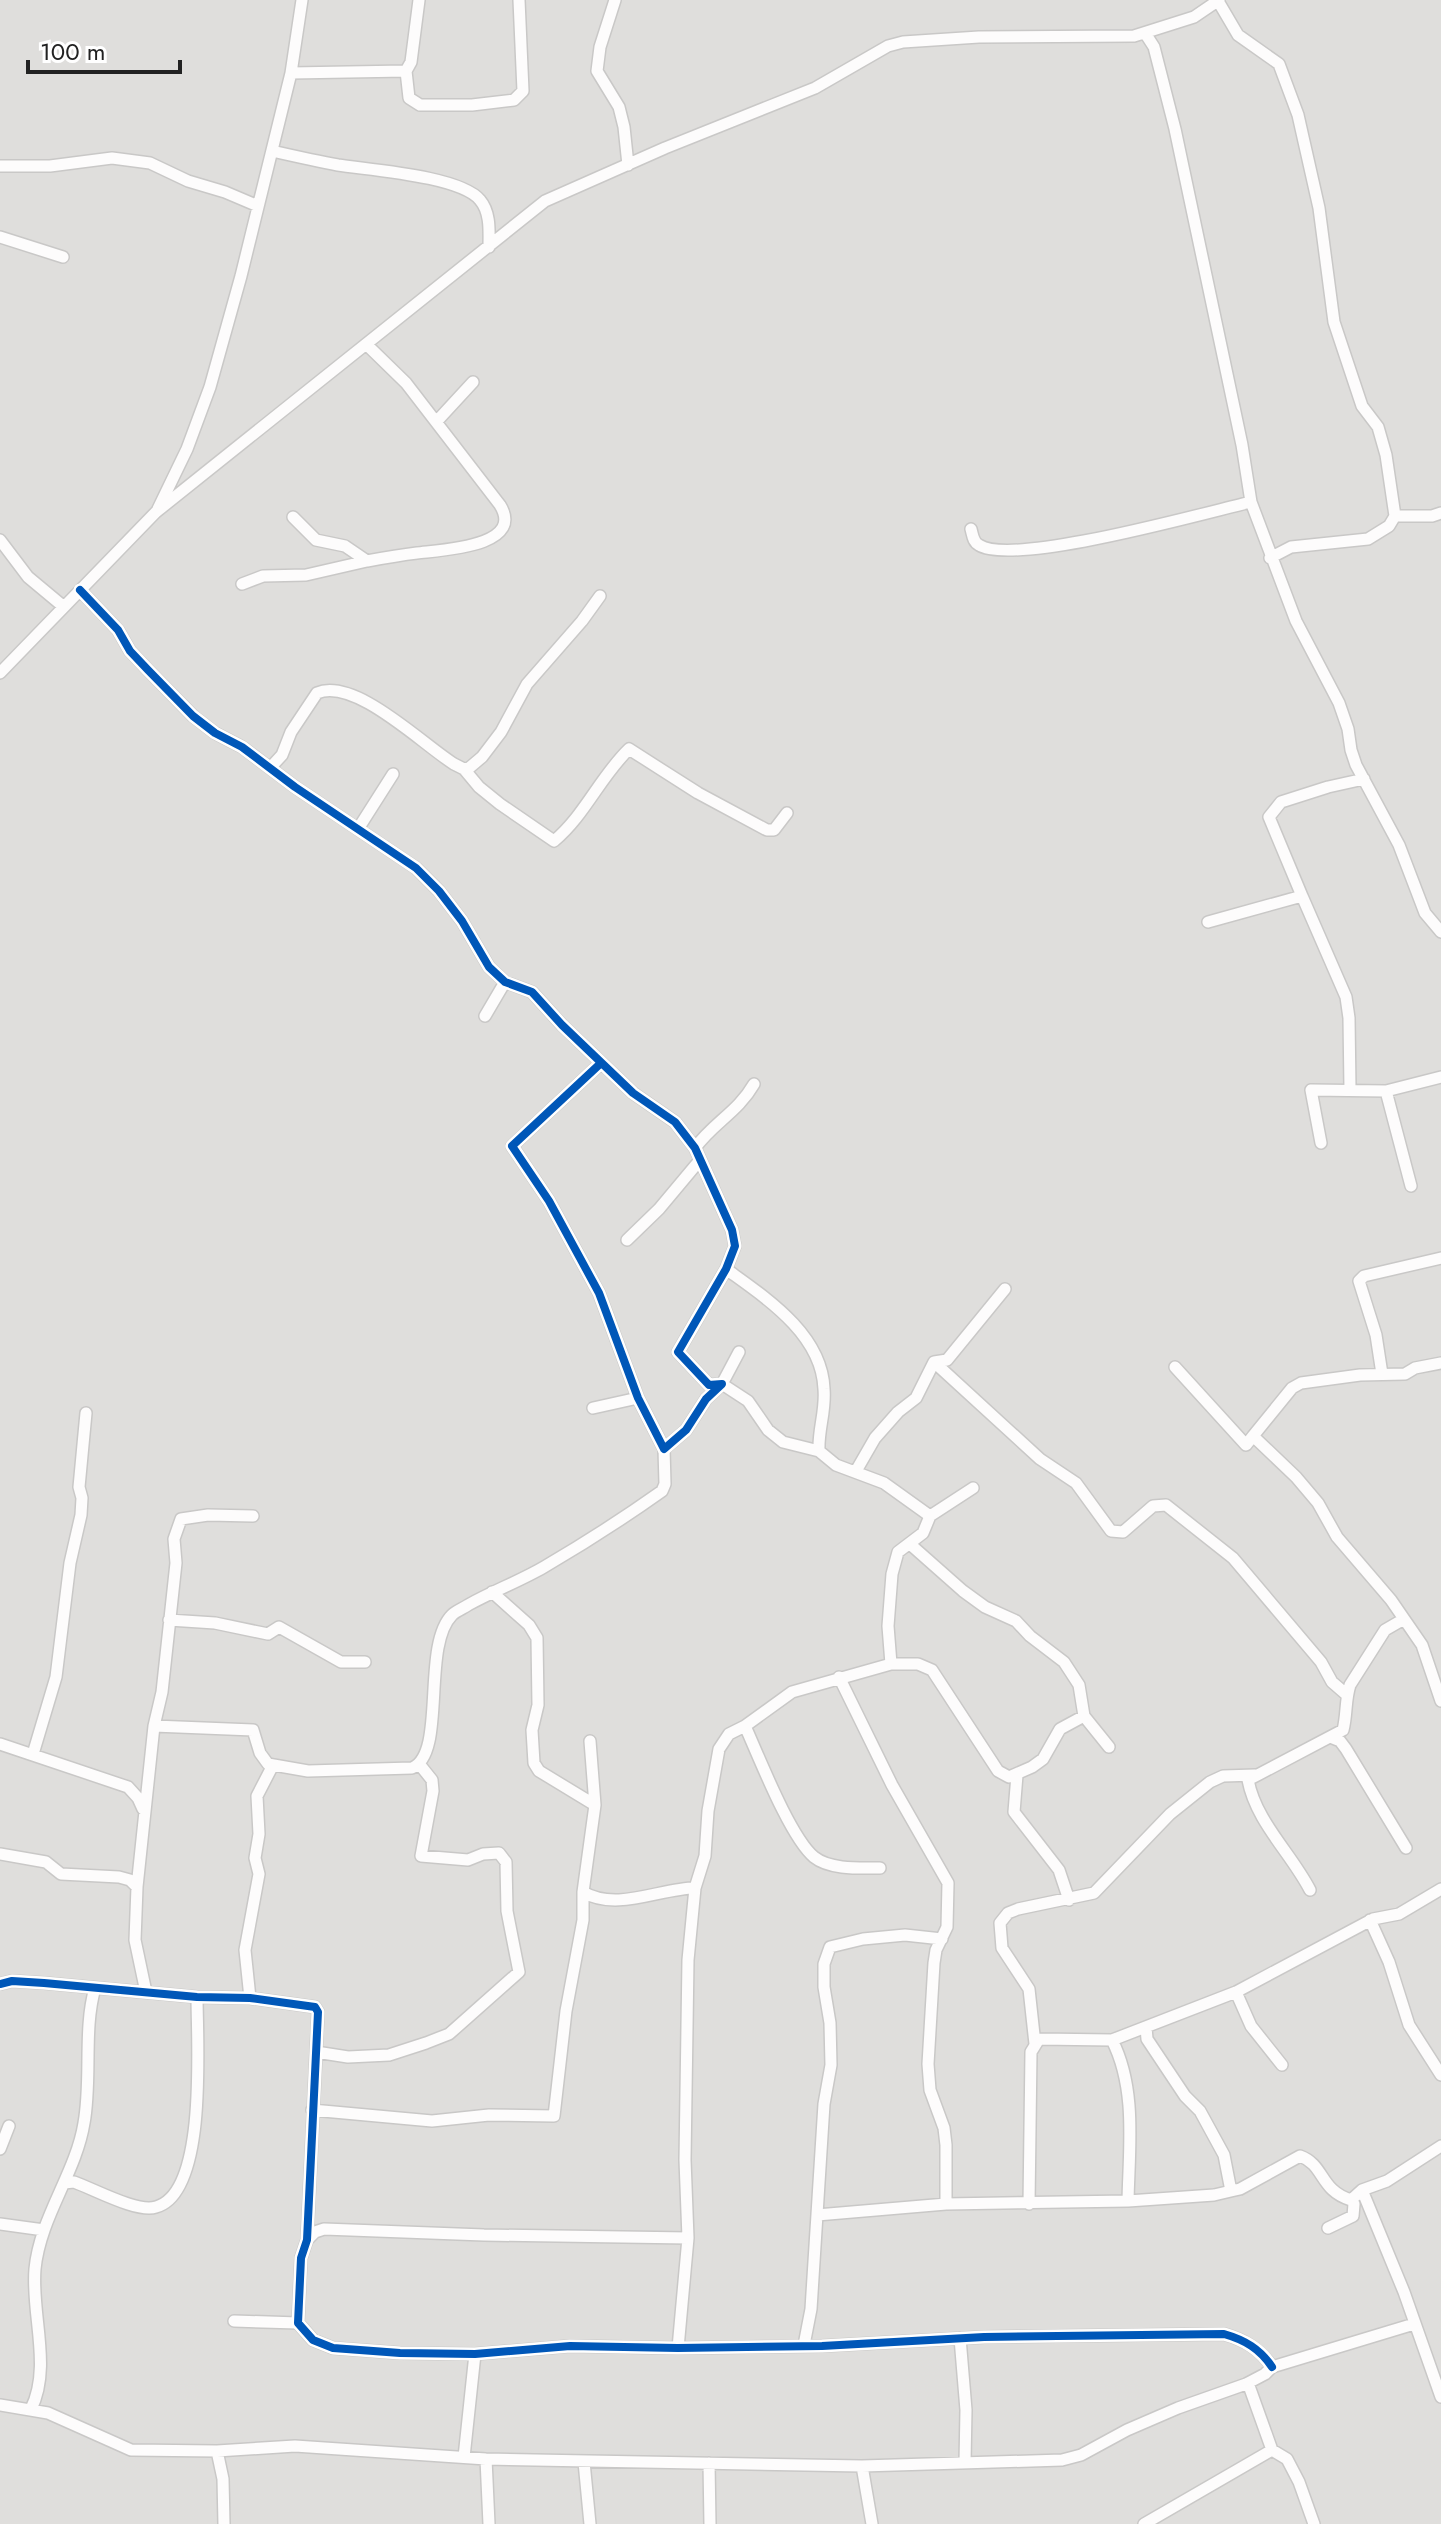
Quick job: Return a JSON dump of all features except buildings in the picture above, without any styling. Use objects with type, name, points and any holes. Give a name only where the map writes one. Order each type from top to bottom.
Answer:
[{"type":"street","points":[[156,512],[187,449],[210,387],[291,73],[302,0]]},
{"type":"street","points":[[419,0],[411,62],[406,71],[409,98],[420,105],[472,105],[514,100],[523,91],[519,0]]},
{"type":"street","points":[[615,0],[600,47],[597,71],[619,107],[628,165]]},
{"type":"street","points":[[0,673],[156,512],[545,201],[815,88],[871,53],[895,44],[979,37],[1118,38],[1194,17],[1219,1],[1238,35],[1273,57],[1284,71],[1298,115],[1319,208],[1334,322],[1362,406],[1378,427],[1382,439],[1395,516]]},
{"type":"street","points":[[1145,33],[1154,47],[1175,129],[1242,445],[1251,502],[1296,621],[1339,703],[1351,750],[1399,845],[1425,913],[1441,932]]},
{"type":"street","points":[[291,73],[406,71]]},
{"type":"street","points":[[272,151],[433,179],[471,192],[483,203],[486,211],[489,247]]},
{"type":"street","points":[[0,166],[50,166],[112,158],[150,163],[188,181],[258,206]]},
{"type":"street","points":[[0,237],[63,257]]},
{"type":"street","points":[[242,584],[263,576],[306,575],[367,561],[475,545],[500,532],[506,521],[500,505],[437,421],[406,383],[366,344]]},
{"type":"street","points":[[437,421],[473,382]]},
{"type":"street","points":[[971,529],[974,541],[984,547],[1009,551],[1030,549],[1086,540],[1251,502]]},
{"type":"street","points":[[1270,558],[1291,547],[1368,539],[1379,534],[1395,516],[1441,513]]},
{"type":"street","points":[[293,517],[316,540],[345,546],[367,561]]},
{"type":"street","points":[[0,540],[28,577],[64,607]]},
{"type":"street","points":[[80,590],[118,630],[139,661],[193,716],[416,868],[462,921],[489,967],[505,982],[532,992],[633,1093],[675,1122],[695,1148],[709,1174],[732,1230],[735,1246],[726,1269],[678,1352],[709,1385],[722,1384],[748,1401],[768,1430],[783,1442],[819,1451],[836,1465],[884,1483],[930,1516]]},
{"type":"street","points":[[464,769],[473,767],[482,757],[501,732],[527,684],[600,596]]},
{"type":"street","points":[[270,768],[282,755],[291,732],[317,693],[340,690],[378,707],[435,752],[464,769],[490,795],[554,841],[573,823],[616,759],[629,749],[698,793],[767,830],[774,830],[787,813]]},
{"type":"street","points":[[358,829],[393,774]]},
{"type":"street","points":[[1350,1089],[1346,997],[1269,817],[1281,802],[1364,779]]},
{"type":"street","points":[[1208,922],[1302,896]]},
{"type":"street","points":[[485,1016],[505,982]]},
{"type":"street","points":[[420,1765],[433,1718],[433,1673],[442,1634],[452,1615],[619,1522],[662,1491],[665,1484],[664,1449],[638,1398],[599,1293],[549,1201],[512,1146],[601,1063]]},
{"type":"street","points":[[1321,1143],[1311,1090],[1386,1091],[1441,1077]]},
{"type":"street","points":[[695,1148],[704,1136],[744,1101],[754,1084]]},
{"type":"street","points":[[1386,1091],[1411,1186]]},
{"type":"street","points":[[627,1240],[659,1209],[700,1160]]},
{"type":"street","points":[[1382,1374],[1376,1335],[1359,1281],[1364,1276],[1441,1258]]},
{"type":"street","points":[[726,1269],[764,1296],[814,1348],[824,1385],[825,1405],[819,1423],[819,1451]]},
{"type":"street","points":[[934,1362],[947,1360],[1005,1289]]},
{"type":"street","points":[[664,1449],[686,1430],[706,1399],[722,1384],[739,1352]]},
{"type":"street","points":[[856,1471],[875,1438],[898,1412],[916,1398],[934,1362]]},
{"type":"street","points":[[934,1362],[1040,1459],[1076,1483],[1111,1531],[1123,1532],[1153,1506],[1166,1505],[1233,1558],[1321,1662],[1332,1682],[1347,1695]]},
{"type":"street","points":[[1175,1367],[1246,1445],[1292,1388],[1301,1383],[1405,1374],[1415,1368],[1441,1363]]},
{"type":"street","points":[[593,1408],[638,1398]]},
{"type":"street","points":[[33,1754],[56,1677],[70,1563],[81,1515],[79,1487],[86,1413]]},
{"type":"street","points":[[1253,1436],[1282,1461],[1318,1503],[1337,1537],[1404,1619],[1422,1645],[1441,1701]]},
{"type":"street","points":[[891,1664],[888,1626],[892,1574],[898,1552],[923,1533],[930,1516],[973,1488]]},
{"type":"street","points":[[146,1992],[135,1940],[137,1887],[176,1563],[174,1539],[181,1519],[208,1515],[253,1516]]},
{"type":"street","points":[[911,1545],[963,1591],[985,1607],[1016,1621],[1064,1662],[1079,1685],[1084,1716],[1109,1747]]},
{"type":"street","points":[[492,1592],[529,1625],[537,1638],[538,1705],[532,1730],[534,1763],[539,1771],[595,1805]]},
{"type":"street","points":[[1310,1890],[1247,1797],[1248,1780],[1338,1736],[1347,1718],[1347,1695],[1385,1630],[1404,1619]]},
{"type":"street","points":[[169,1620],[215,1623],[268,1634],[279,1627],[341,1662],[365,1662]]},
{"type":"street","points":[[678,2348],[688,2238],[685,2160],[688,1960],[695,1888],[705,1856],[708,1811],[719,1749],[729,1734],[792,1692],[891,1664],[918,1664],[932,1670],[998,1771],[1009,1777],[1043,1759],[1060,1729],[1084,1716]]},
{"type":"street","points":[[839,1677],[892,1785],[948,1883],[947,1927],[936,1950],[934,1963],[928,2064],[930,2090],[944,2128],[946,2204]]},
{"type":"street","points":[[154,1726],[253,1730],[262,1759],[273,1765],[308,1771],[412,1768],[420,1765]]},
{"type":"street","points":[[745,1726],[792,1826],[814,1857],[830,1864],[880,1868]]},
{"type":"street","points":[[1338,1736],[1406,1848]]},
{"type":"street","points":[[312,2110],[432,2121],[489,2115],[554,2116],[564,2025],[583,1920],[583,1892],[595,1805],[590,1741]]},
{"type":"street","points":[[0,1744],[128,1787],[145,1813]]},
{"type":"street","points":[[250,1998],[245,1950],[259,1874],[255,1858],[259,1834],[257,1796],[273,1765]]},
{"type":"street","points":[[316,2052],[348,2057],[389,2055],[449,2034],[519,1972],[507,1911],[506,1862],[499,1853],[483,1854],[468,1860],[421,1856],[433,1791],[432,1780],[420,1765]]},
{"type":"street","points":[[1017,1775],[1014,1812],[1059,1870],[1069,1900]]},
{"type":"street","points":[[1035,2044],[1029,1989],[1002,1948],[1000,1923],[1008,1913],[1094,1893],[1170,1814],[1210,1782],[1223,1776],[1255,1775]]},
{"type":"street","points":[[0,1854],[46,1862],[61,1874],[119,1877],[130,1880],[137,1887]]},
{"type":"street","points":[[583,1892],[597,1897],[642,1899],[680,1888],[695,1888]]},
{"type":"street","points":[[1029,2204],[1031,2052],[1039,2039],[1112,2040],[1236,1992],[1370,1920],[1399,1914],[1441,1889]]},
{"type":"street","points":[[1370,1920],[1389,1962],[1409,2025],[1441,2075]]},
{"type":"street","points":[[804,2345],[811,2309],[824,2104],[831,2065],[824,1964],[830,1947],[863,1939],[905,1935],[942,1939]]},
{"type":"street","points":[[0,1984],[12,1981],[197,1997],[250,1998],[315,2007],[318,2012],[307,2240],[301,2258],[298,2323],[313,2340],[333,2348],[475,2354],[570,2346],[822,2346],[960,2338],[1224,2334],[1244,2339],[1272,2367]]},
{"type":"street","points":[[31,2409],[40,2376],[35,2266],[44,2230],[84,2124],[95,1988]]},
{"type":"street","points":[[1236,1992],[1251,2026],[1282,2065]]},
{"type":"street","points":[[64,2183],[74,2182],[135,2206],[154,2209],[169,2202],[181,2187],[195,2139],[197,1997]]},
{"type":"street","points":[[1146,2027],[1147,2039],[1185,2096],[1200,2111],[1224,2155],[1231,2191]]},
{"type":"street","points":[[1112,2040],[1120,2057],[1129,2099],[1128,2201]]},
{"type":"street","points":[[0,2149],[9,2126]]},
{"type":"street","points":[[1351,2200],[1362,2190],[1387,2181],[1441,2146]]},
{"type":"street","points":[[817,2215],[946,2204],[1128,2201],[1214,2195],[1240,2189],[1300,2156],[1312,2160],[1331,2191],[1354,2204],[1353,2216],[1328,2228]]},
{"type":"street","points":[[1362,2190],[1404,2292],[1441,2397]]},
{"type":"street","points":[[0,2224],[44,2230]]},
{"type":"street","points":[[307,2240],[324,2229],[688,2238]]},
{"type":"street","points":[[234,2321],[298,2323]]},
{"type":"street","points":[[0,2405],[48,2413],[131,2450],[217,2451],[295,2446],[486,2459],[862,2466],[1048,2462],[1081,2455],[1127,2430],[1248,2383],[1272,2367],[1414,2324]]},
{"type":"street","points":[[960,2338],[966,2410],[965,2462]]},
{"type":"street","points":[[464,2457],[475,2354]]},
{"type":"street","points":[[1248,2383],[1272,2450],[1287,2459],[1314,2524]]},
{"type":"street","points":[[1144,2524],[1272,2450]]},
{"type":"street","points":[[217,2451],[223,2479],[224,2524]]},
{"type":"street","points":[[486,2459],[489,2524]]},
{"type":"street","points":[[584,2462],[590,2524]]},
{"type":"street","points":[[709,2463],[710,2524]]},
{"type":"street","points":[[862,2466],[872,2524]]},
{"type":"shaded area","points":[[0,0],[1441,0],[1441,2524],[0,2524]]},
{"type":"cycle path","points":[[80,590],[118,630],[130,651],[193,716],[416,868],[462,921],[489,967],[505,982],[532,992],[633,1093],[675,1122],[695,1148],[732,1230],[735,1246],[726,1269],[678,1352],[709,1385],[722,1384],[706,1399],[686,1430],[664,1449],[638,1398],[599,1293],[549,1201],[512,1146],[601,1063]]},
{"type":"cycle path","points":[[0,1984],[12,1981],[197,1997],[250,1998],[315,2007],[318,2012],[307,2240],[301,2258],[298,2323],[313,2340],[333,2348],[475,2354],[570,2346],[822,2346],[984,2337],[1224,2334],[1251,2346],[1272,2367]]}]
